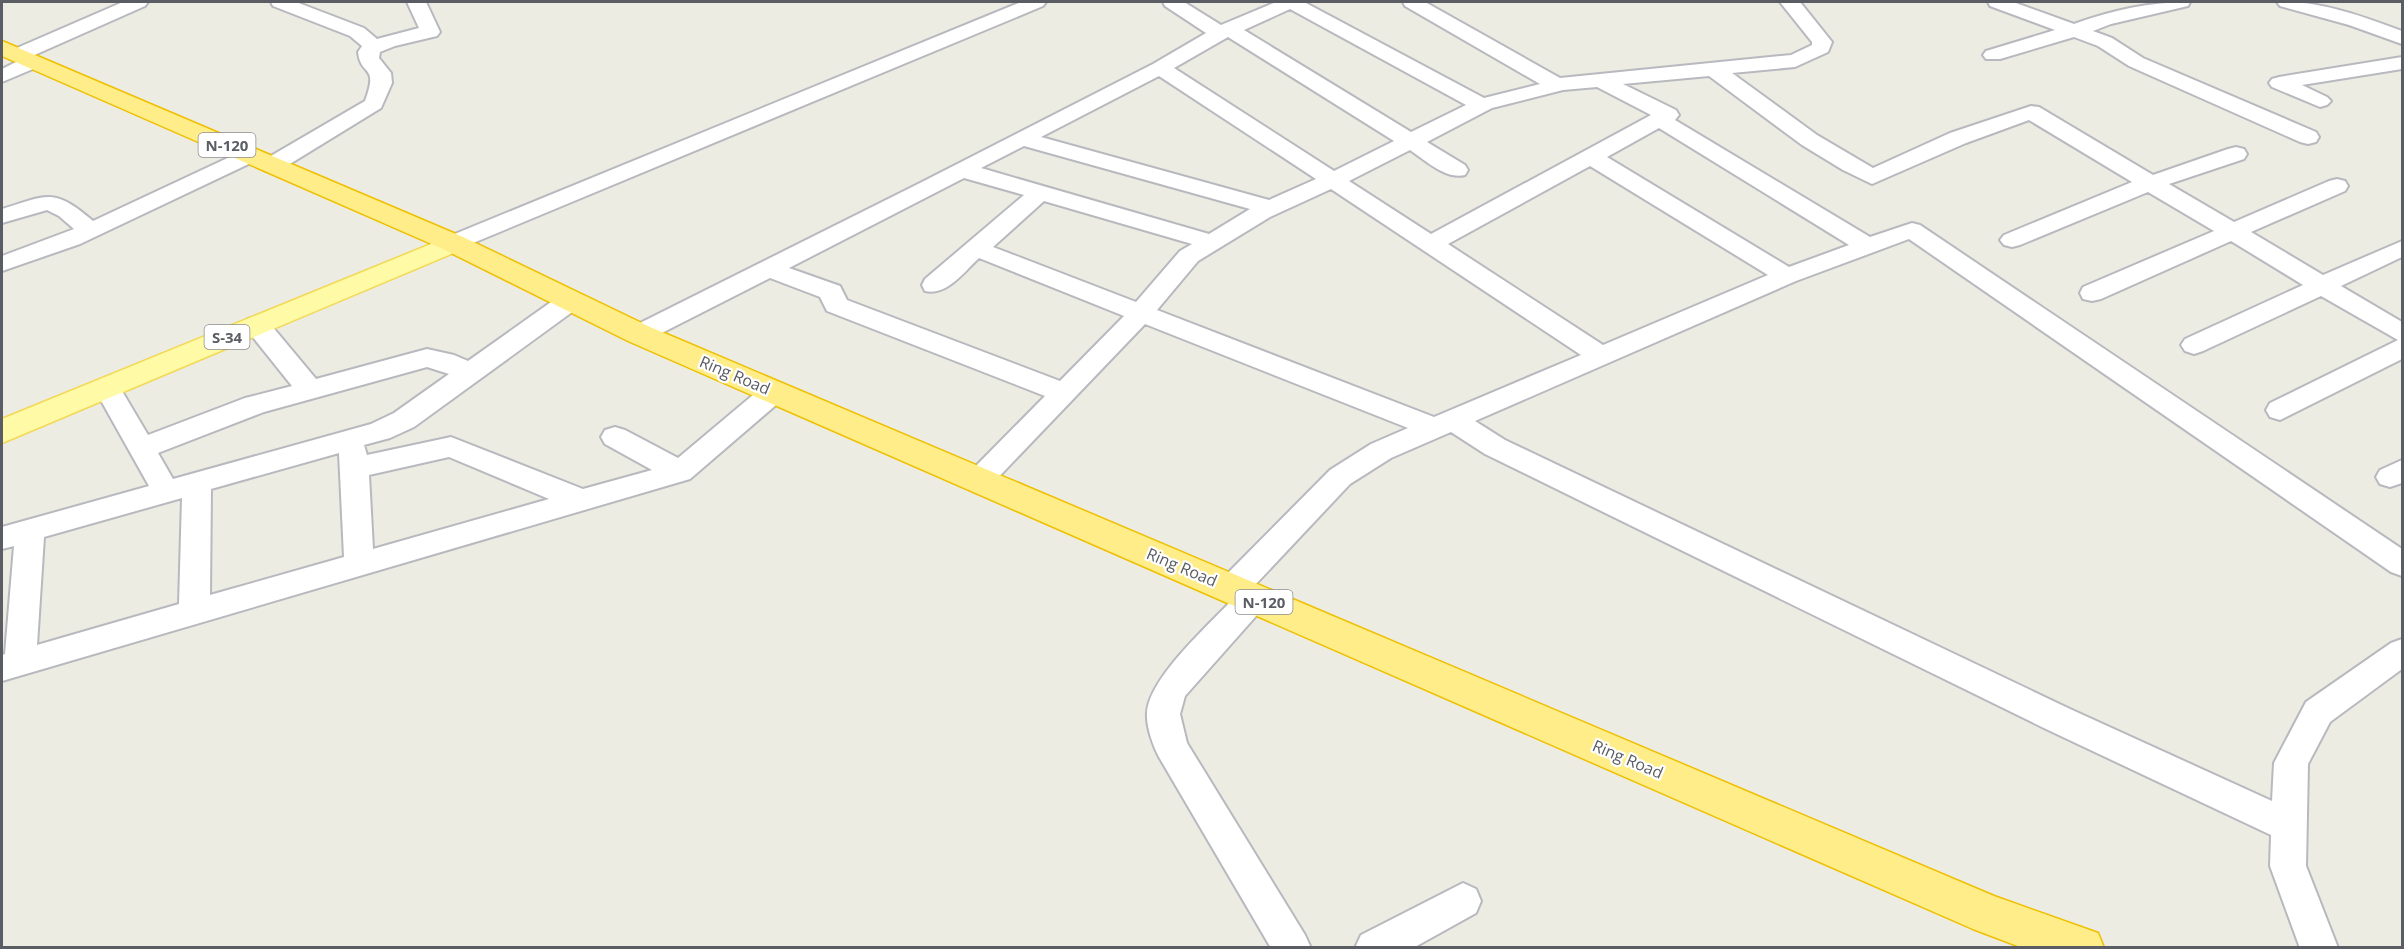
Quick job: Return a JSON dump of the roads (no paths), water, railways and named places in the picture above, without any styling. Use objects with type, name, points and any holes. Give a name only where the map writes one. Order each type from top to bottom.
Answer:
[{"type":"highway","name":"N-120","points":[[17,55],[453,243]]},
{"type":"highway","name":"Ring Road","points":[[453,243],[639,334],[1988,914],[2082,948]]},
{"type":"main road","name":"S-34","points":[[2,432],[453,243]]},
{"type":"street","points":[[2,76],[17,55],[138,2]]},
{"type":"street","points":[[280,2],[357,32],[374,46]]},
{"type":"street","points":[[272,165],[374,104],[382,84],[381,73],[369,59],[368,52],[374,46],[430,32],[417,2]]},
{"type":"street","points":[[453,243],[1036,2]]},
{"type":"street","points":[[1172,2],[1225,31],[1457,170]]},
{"type":"street","points":[[639,334],[1160,68],[1225,31],[1291,2],[1482,105]]},
{"type":"street","points":[[1412,2],[1557,85]]},
{"type":"street","points":[[979,480],[1141,313],[1190,256],[1212,243],[1272,208],[1482,105],[1557,85],[1795,61],[1821,48],[1822,42],[1790,2]]},
{"type":"street","points":[[1997,2],[2104,42],[2136,62],[2308,137]]},
{"type":"street","points":[[1993,55],[2105,19],[2181,2]]},
{"type":"street","points":[[2287,2],[2356,21],[2403,38]]},
{"type":"street","points":[[2320,101],[2279,82],[2403,63]]},
{"type":"street","points":[[1160,68],[1601,356]]},
{"type":"street","points":[[1712,68],[1769,112],[1838,159],[1872,177],[1958,138],[2031,112],[2403,333]]},
{"type":"street","points":[[1430,244],[1668,115],[1599,80]]},
{"type":"street","points":[[1659,119],[1868,246]]},
{"type":"street","points":[[1021,138],[1272,208]]},
{"type":"street","points":[[2012,240],[2150,183],[2236,154]]},
{"type":"street","points":[[2,264],[90,231],[249,155]]},
{"type":"street","points":[[1591,157],[1787,276]]},
{"type":"street","points":[[962,170],[1212,243]]},
{"type":"street","points":[[2092,293],[2337,186]]},
{"type":"street","points":[[934,285],[1041,192]]},
{"type":"street","points":[[2,216],[49,202],[67,211],[90,231]]},
{"type":"street","points":[[1292,948],[1171,747],[1163,714],[1170,690],[1243,593],[1340,477],[1381,451],[1787,276],[1911,230],[2403,564]]},
{"type":"street","points":[[2194,345],[2403,248]]},
{"type":"street","points":[[977,249],[1141,313],[1444,424],[2058,719],[2289,826]]},
{"type":"street","points":[[766,268],[831,292],[836,305],[1064,393]]},
{"type":"street","points":[[570,301],[404,420],[380,431],[16,534],[11,665],[680,472],[774,392]]},
{"type":"street","points":[[257,325],[310,390]]},
{"type":"street","points":[[2280,410],[2403,348]]},
{"type":"street","points":[[142,448],[255,405],[427,358],[445,361],[469,373]]},
{"type":"street","points":[[107,388],[166,491]]},
{"type":"street","points":[[615,437],[680,472]]},
{"type":"street","points":[[353,439],[359,564]]},
{"type":"street","points":[[354,468],[451,447],[581,500]]},
{"type":"street","points":[[194,612],[197,483]]},
{"type":"street","points":[[2319,948],[2288,866],[2291,762],[2318,712],[2403,652]]},
{"type":"street","points":[[1374,948],[1463,901]]}]
